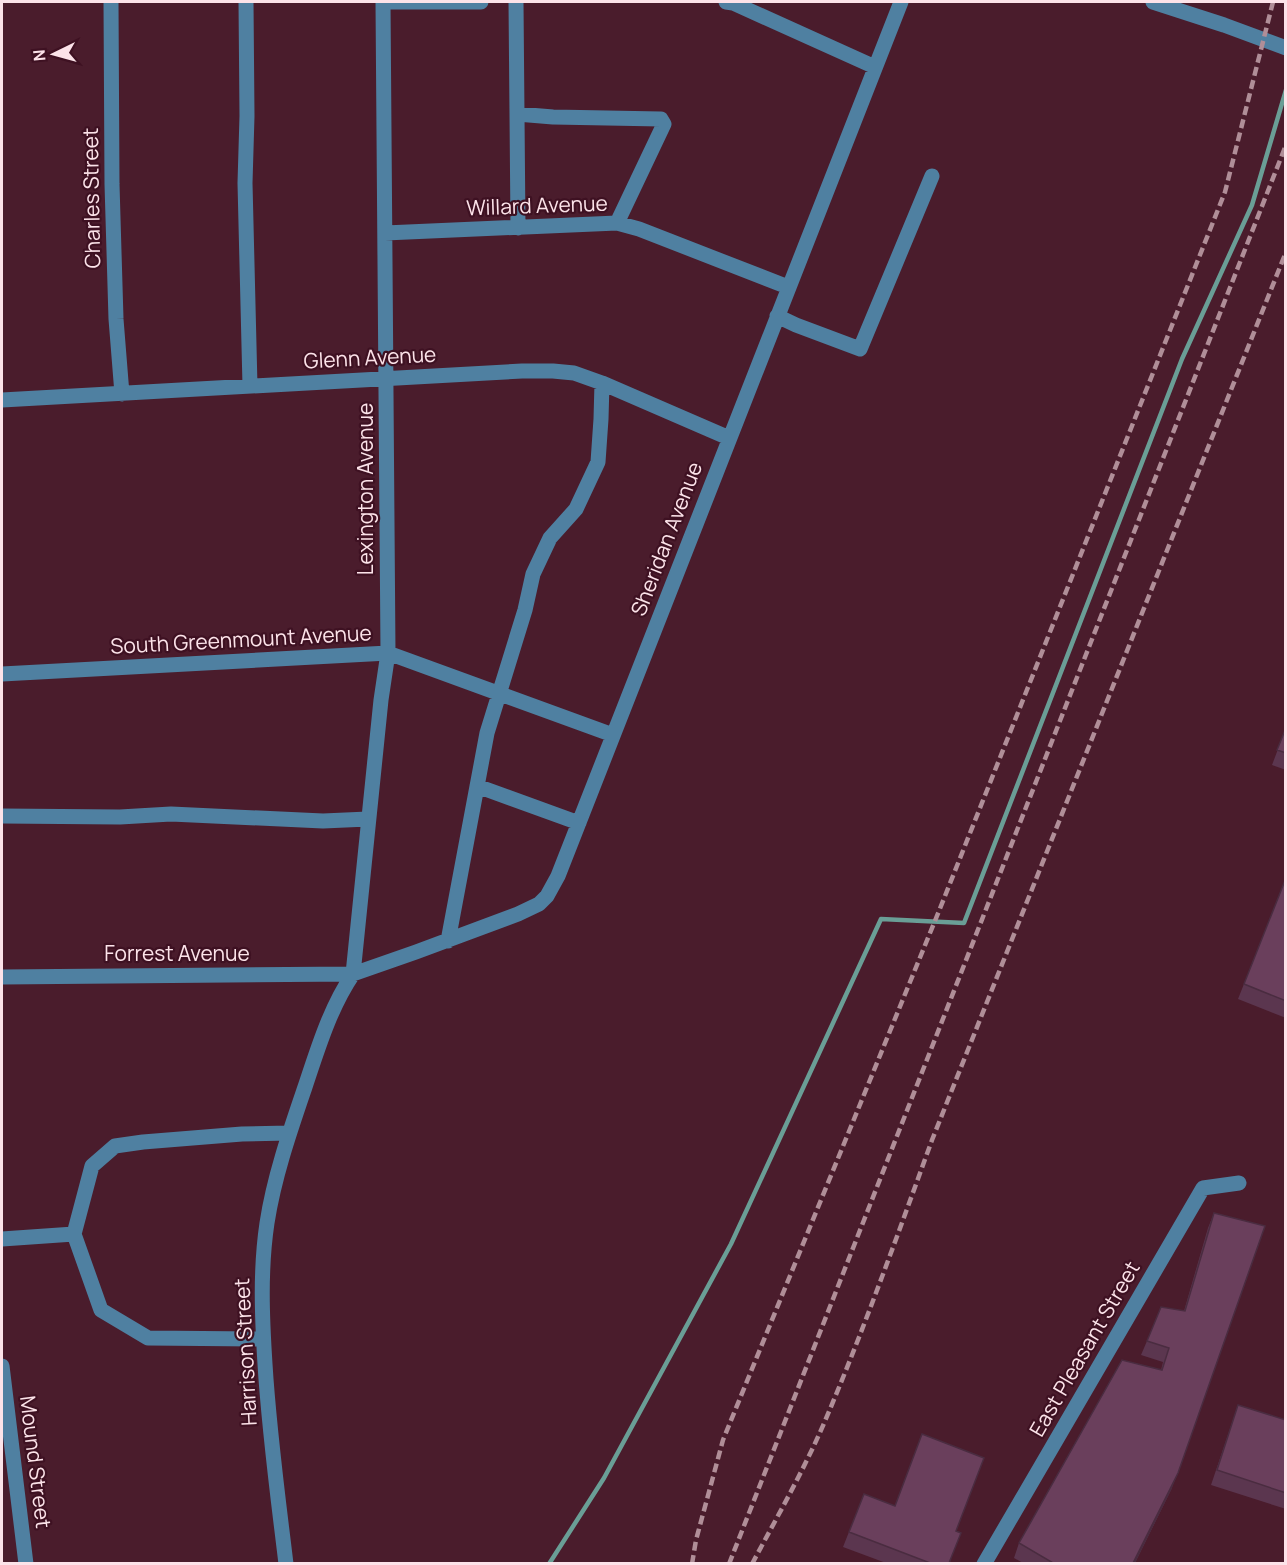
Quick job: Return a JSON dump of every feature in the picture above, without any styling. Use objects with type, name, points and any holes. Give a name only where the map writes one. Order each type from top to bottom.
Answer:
[{"type":"street","name":"Charles Street","points":[[111,2],[112,184],[116,319],[122,394]]},
{"type":"street","points":[[246,2],[247,116],[244,183],[250,386]]},
{"type":"street","points":[[383,2],[481,2]]},
{"type":"street","name":"Lexington Avenue","points":[[353,974],[368,819],[388,653],[383,2]]},
{"type":"street","points":[[516,2],[518,228]]},
{"type":"street","points":[[726,2],[733,3],[875,67]]},
{"type":"street","name":"Sheridan Avenue","points":[[353,974],[518,914],[539,904],[547,896],[558,876],[579,823],[901,2]]},
{"type":"street","points":[[1153,2],[1286,48]]},
{"type":"street","points":[[517,114],[661,119],[664,124],[616,223]]},
{"type":"street","points":[[777,316],[860,349],[932,176]]},
{"type":"street","name":"Willard Avenue","points":[[385,233],[616,223],[639,229],[789,286]]},
{"type":"street","name":"Glenn Avenue","points":[[2,400],[552,371],[574,373],[602,383],[729,438]]},
{"type":"street","points":[[448,941],[487,733],[525,610],[533,574],[550,538],[576,509],[598,462],[602,383]]},
{"type":"street","name":"South Greenmount Avenue","points":[[2,674],[388,653],[613,735]]},
{"type":"street","points":[[477,786],[579,823]]},
{"type":"street","points":[[2,816],[120,817],[171,814],[323,821],[368,819]]},
{"type":"street","name":"Forrest Avenue","points":[[2,977],[353,974]]},
{"type":"street","name":"Harrison Street","points":[[286,1563],[267,1401],[261,1313],[262,1265],[267,1222],[289,1133],[333,1007],[353,974]]},
{"type":"street","points":[[263,1339],[147,1338],[101,1310],[74,1234],[92,1166],[116,1146],[242,1134],[289,1133]]},
{"type":"street","name":"East Pleasant Street","points":[[984,1563],[1203,1188],[1239,1183]]},
{"type":"street","points":[[2,1239],[74,1234]]},
{"type":"street","name":"Mound Street","points":[[2,1366],[26,1563]]},
{"type":"street","points":[[2,1496],[18,1495]]},
{"type":"building","points":[[1286,728],[1286,753],[1277,750]]},
{"type":"building","points":[[1286,878],[1286,1001],[1244,984]]},
{"type":"building","points":[[1214,1213],[1265,1226],[1178,1473],[1133,1563],[1053,1563],[1019,1543],[1122,1360],[1162,1370],[1169,1348],[1147,1341],[1161,1307],[1185,1311]]},
{"type":"building","points":[[1238,1405],[1286,1420],[1286,1493],[1217,1470]]},
{"type":"building","points":[[922,1434],[984,1458],[956,1531],[961,1533],[949,1563],[930,1563],[849,1532],[864,1494],[895,1506]]},
{"type":"waterway","points":[[549,1564],[604,1478],[731,1244],[881,919],[964,923],[1182,359],[1252,205],[1286,90]]},
{"type":"railway","points":[[692,1564],[696,1540],[723,1440],[939,911],[1225,192],[1273,2]]},
{"type":"railway","points":[[729,1564],[1286,145]]},
{"type":"railway","points":[[752,1564],[825,1421],[932,1140],[1286,252]]}]
